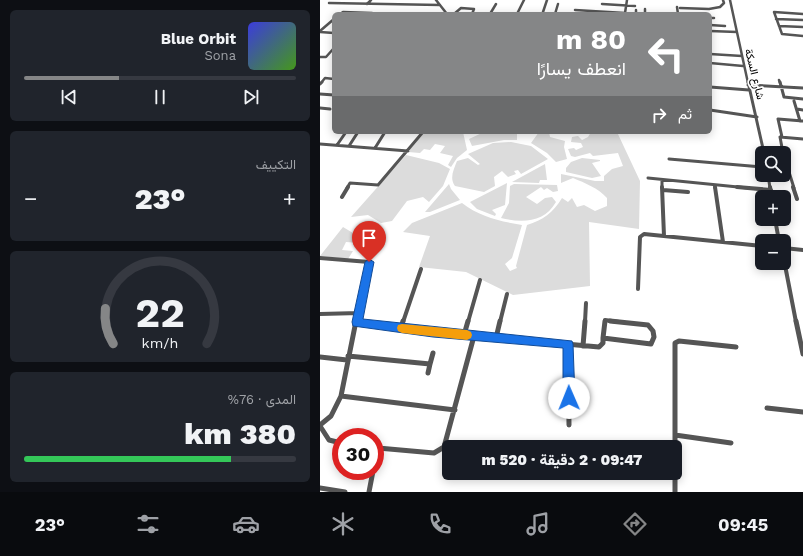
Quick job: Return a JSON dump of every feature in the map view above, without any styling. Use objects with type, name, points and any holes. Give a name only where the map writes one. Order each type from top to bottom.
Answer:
[{"type":"street","points":[[367,4],[372,0]]},
{"type":"street","points":[[436,0],[445,12]]},
{"type":"street","points":[[518,12],[524,0]]},
{"type":"street","points":[[543,12],[547,0]]},
{"type":"street","points":[[626,12],[627,0]]},
{"type":"street","points":[[680,8],[715,8],[720,7],[724,3],[723,0]]},
{"type":"street","name":"شارع السكة","points":[[730,0],[743,66],[757,117],[763,146]]},
{"type":"street","points":[[329,2],[440,5]]},
{"type":"street","points":[[491,12],[496,4]]},
{"type":"street","points":[[556,12],[558,4]]},
{"type":"street","points":[[602,4],[635,6]]},
{"type":"street","points":[[677,7],[678,12]]},
{"type":"street","points":[[456,12],[461,8],[474,9],[473,12]]},
{"type":"street","points":[[575,10],[601,12]]},
{"type":"street","points":[[803,14],[774,12],[782,34],[803,36]]},
{"type":"street","points":[[776,18],[803,20]]},
{"type":"street","points":[[320,32],[332,21]]},
{"type":"street","points":[[712,25],[725,26]]},
{"type":"street","points":[[779,26],[803,27]]},
{"type":"street","points":[[712,31],[737,32]]},
{"type":"street","points":[[320,32],[332,33]]},
{"type":"street","points":[[320,57],[326,57],[332,50]]},
{"type":"street","points":[[712,54],[742,56]]},
{"type":"street","points":[[712,63],[743,66]]},
{"type":"street","points":[[320,84],[325,78],[332,79]]},
{"type":"street","points":[[779,80],[784,97],[803,99]]},
{"type":"street","points":[[749,85],[803,88]]},
{"type":"street","points":[[712,87],[749,90]]},
{"type":"street","points":[[320,94],[332,95]]},
{"type":"street","points":[[781,146],[779,138],[782,137],[778,119],[801,121],[794,101]]},
{"type":"street","points":[[320,108],[330,109]]},
{"type":"street","points":[[797,109],[803,110]]},
{"type":"street","points":[[712,110],[757,117]]},
{"type":"street","points":[[336,145],[344,134]]},
{"type":"street","points":[[349,146],[357,134]]},
{"type":"street","points":[[375,148],[384,134]]},
{"type":"street","points":[[342,197],[350,183],[378,185],[421,134]]},
{"type":"street","points":[[782,137],[803,139]]},
{"type":"street","points":[[320,144],[408,151]]},
{"type":"street","points":[[669,159],[755,166]]},
{"type":"street","points":[[648,178],[771,190],[769,182]]},
{"type":"street","points":[[791,179],[797,199]]},
{"type":"street","points":[[662,180],[664,236]]},
{"type":"street","points":[[715,184],[723,242]]},
{"type":"street","points":[[663,190],[688,192]]},
{"type":"street","points":[[638,289],[640,237],[644,234],[755,245]]},
{"type":"street","points":[[791,249],[803,250]]},
{"type":"street","points":[[320,258],[369,262],[341,396],[331,416],[320,425],[329,440],[332,441]]},
{"type":"street","points":[[401,328],[421,269]]},
{"type":"street","points":[[786,270],[803,354]]},
{"type":"street","points":[[464,335],[480,280]]},
{"type":"street","points":[[496,338],[507,294]]},
{"type":"street","points":[[583,346],[586,303]]},
{"type":"street","points":[[320,314],[359,313]]},
{"type":"street","points":[[357,322],[464,335],[600,347],[603,338],[603,323],[606,320],[648,324],[653,329],[654,339],[651,344],[603,338]]},
{"type":"street","points":[[384,448],[436,452],[445,445],[474,336]]},
{"type":"street","points":[[674,440],[675,343],[679,341],[736,347]]},
{"type":"street","points":[[568,344],[569,425]]},
{"type":"street","points":[[428,373],[433,353]]},
{"type":"street","points":[[320,357],[430,364]]},
{"type":"street","points":[[341,396],[455,410]]},
{"type":"street","points":[[767,408],[803,412]]},
{"type":"street","points":[[674,435],[731,443]]},
{"type":"street","points":[[369,492],[371,480]]},
{"type":"street","points":[[675,480],[675,492]]},
{"type":"street","points":[[320,488],[345,492]]},
{"type":"shaded area","points":[[423,134],[463,134],[467,150],[457,158],[451,167],[448,165],[453,156],[440,153],[445,146],[435,144],[430,150],[424,149],[420,153],[408,152]]},
{"type":"shaded area","points":[[480,134],[517,134],[517,140],[504,140],[472,146],[469,139]]},
{"type":"shaded area","points":[[538,134],[549,134],[550,137],[565,141],[564,147],[567,159],[556,162],[547,153],[531,143]]},
{"type":"shaded area","points":[[590,134],[618,134],[640,181],[639,229],[589,222],[590,286],[513,295],[466,272],[419,267],[430,236],[403,232],[412,223],[462,203],[476,212],[490,218],[522,225],[512,258],[505,264],[510,271],[517,268],[516,266],[527,225],[538,221],[547,215],[555,208],[562,198],[568,202],[572,198],[577,207],[584,205],[595,211],[607,206],[607,198],[600,191],[587,184],[573,178],[561,183],[561,174],[595,181],[604,181],[604,176],[612,169],[623,166],[618,153],[593,156],[590,153],[575,157],[571,156],[568,149],[574,148],[576,150],[583,147],[581,143],[571,142],[572,137],[578,136],[582,140],[588,137]]},
{"type":"shaded area","points":[[511,142],[531,146],[548,159],[521,174],[518,170],[514,171],[516,174],[508,177],[502,171],[494,177],[495,186],[484,192],[455,186],[452,177],[457,161],[468,158],[478,165],[480,164],[468,154],[493,143]]},
{"type":"shaded area","points":[[406,155],[439,163],[450,169],[443,186],[429,202],[423,197],[407,201],[392,221],[381,223],[368,215],[351,217]]},
{"type":"shaded area","points":[[582,158],[600,160],[592,163],[601,176],[592,178],[566,172],[566,168],[571,162]]},
{"type":"shaded area","points":[[545,164],[547,180],[540,180],[539,183],[512,182]]},
{"type":"shaded area","points":[[507,183],[505,205],[492,210],[496,214],[495,216],[477,209],[470,202]]},
{"type":"shaded area","points":[[449,184],[460,200],[430,212],[425,212]]},
{"type":"shaded area","points":[[514,184],[557,185],[558,191],[553,192],[547,188],[544,190],[541,187],[526,197],[537,204],[545,198],[552,197],[556,202],[551,209],[539,218],[517,221],[501,218],[509,203],[510,186]]},
{"type":"shaded area","points":[[343,227],[363,239],[359,243],[346,242],[342,250],[353,251],[348,259],[320,256]]},
{"type":"slow traffic","points":[[402,328],[467,335]]},
{"type":"route","points":[[369,262],[370,265],[357,322],[433,332],[568,344],[569,398]]}]
